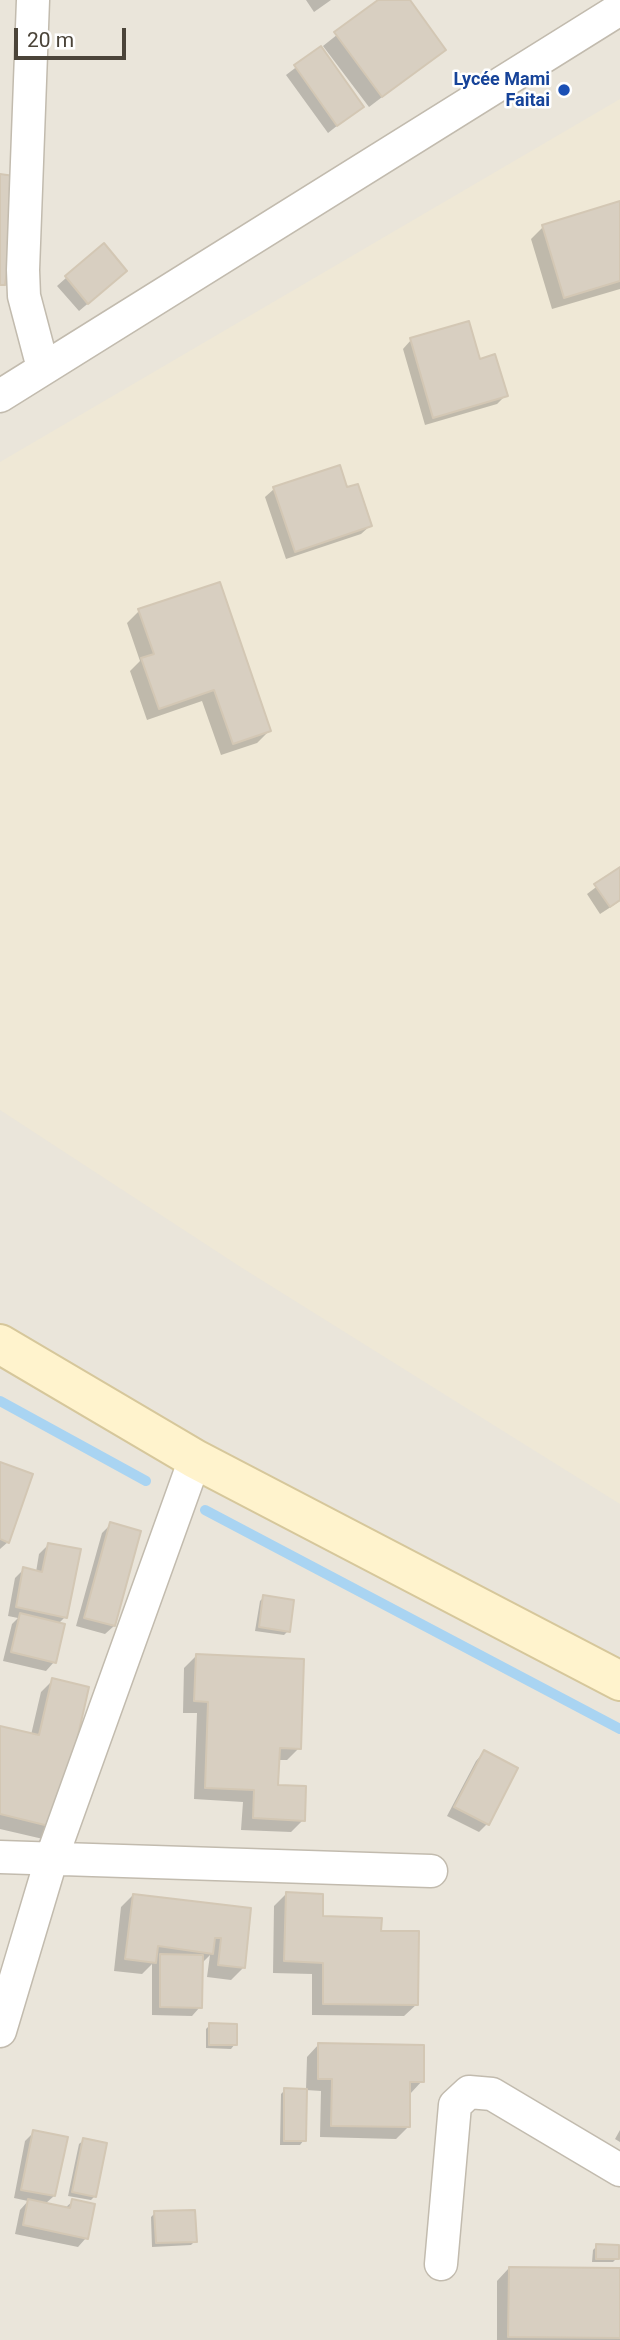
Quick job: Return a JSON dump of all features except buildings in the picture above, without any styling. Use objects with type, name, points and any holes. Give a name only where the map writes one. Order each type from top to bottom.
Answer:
[{"type":"main road","points":[[0,1344],[195,1459],[620,1681]]},
{"type":"street","points":[[33,0],[23,270],[24,296],[43,368]]},
{"type":"street","points":[[0,396],[620,9]]},
{"type":"street","points":[[0,2031],[51,1857],[195,1459]]},
{"type":"street","points":[[0,1857],[431,1871]]},
{"type":"street","points":[[441,2264],[455,2105],[469,2092],[492,2094],[620,2170]]},
{"type":"shaded area","points":[[0,0],[620,0],[620,2340],[0,2340]]},
{"type":"shaded area","points":[[620,99],[620,1504],[239,1266],[0,1110],[0,462]]},
{"type":"waterway","points":[[0,1401],[146,1481]]},
{"type":"waterway","points":[[205,1510],[620,1729]]},
{"type":"place","name":"Lycée Mami Faitai","points":[[564,90]]}]
